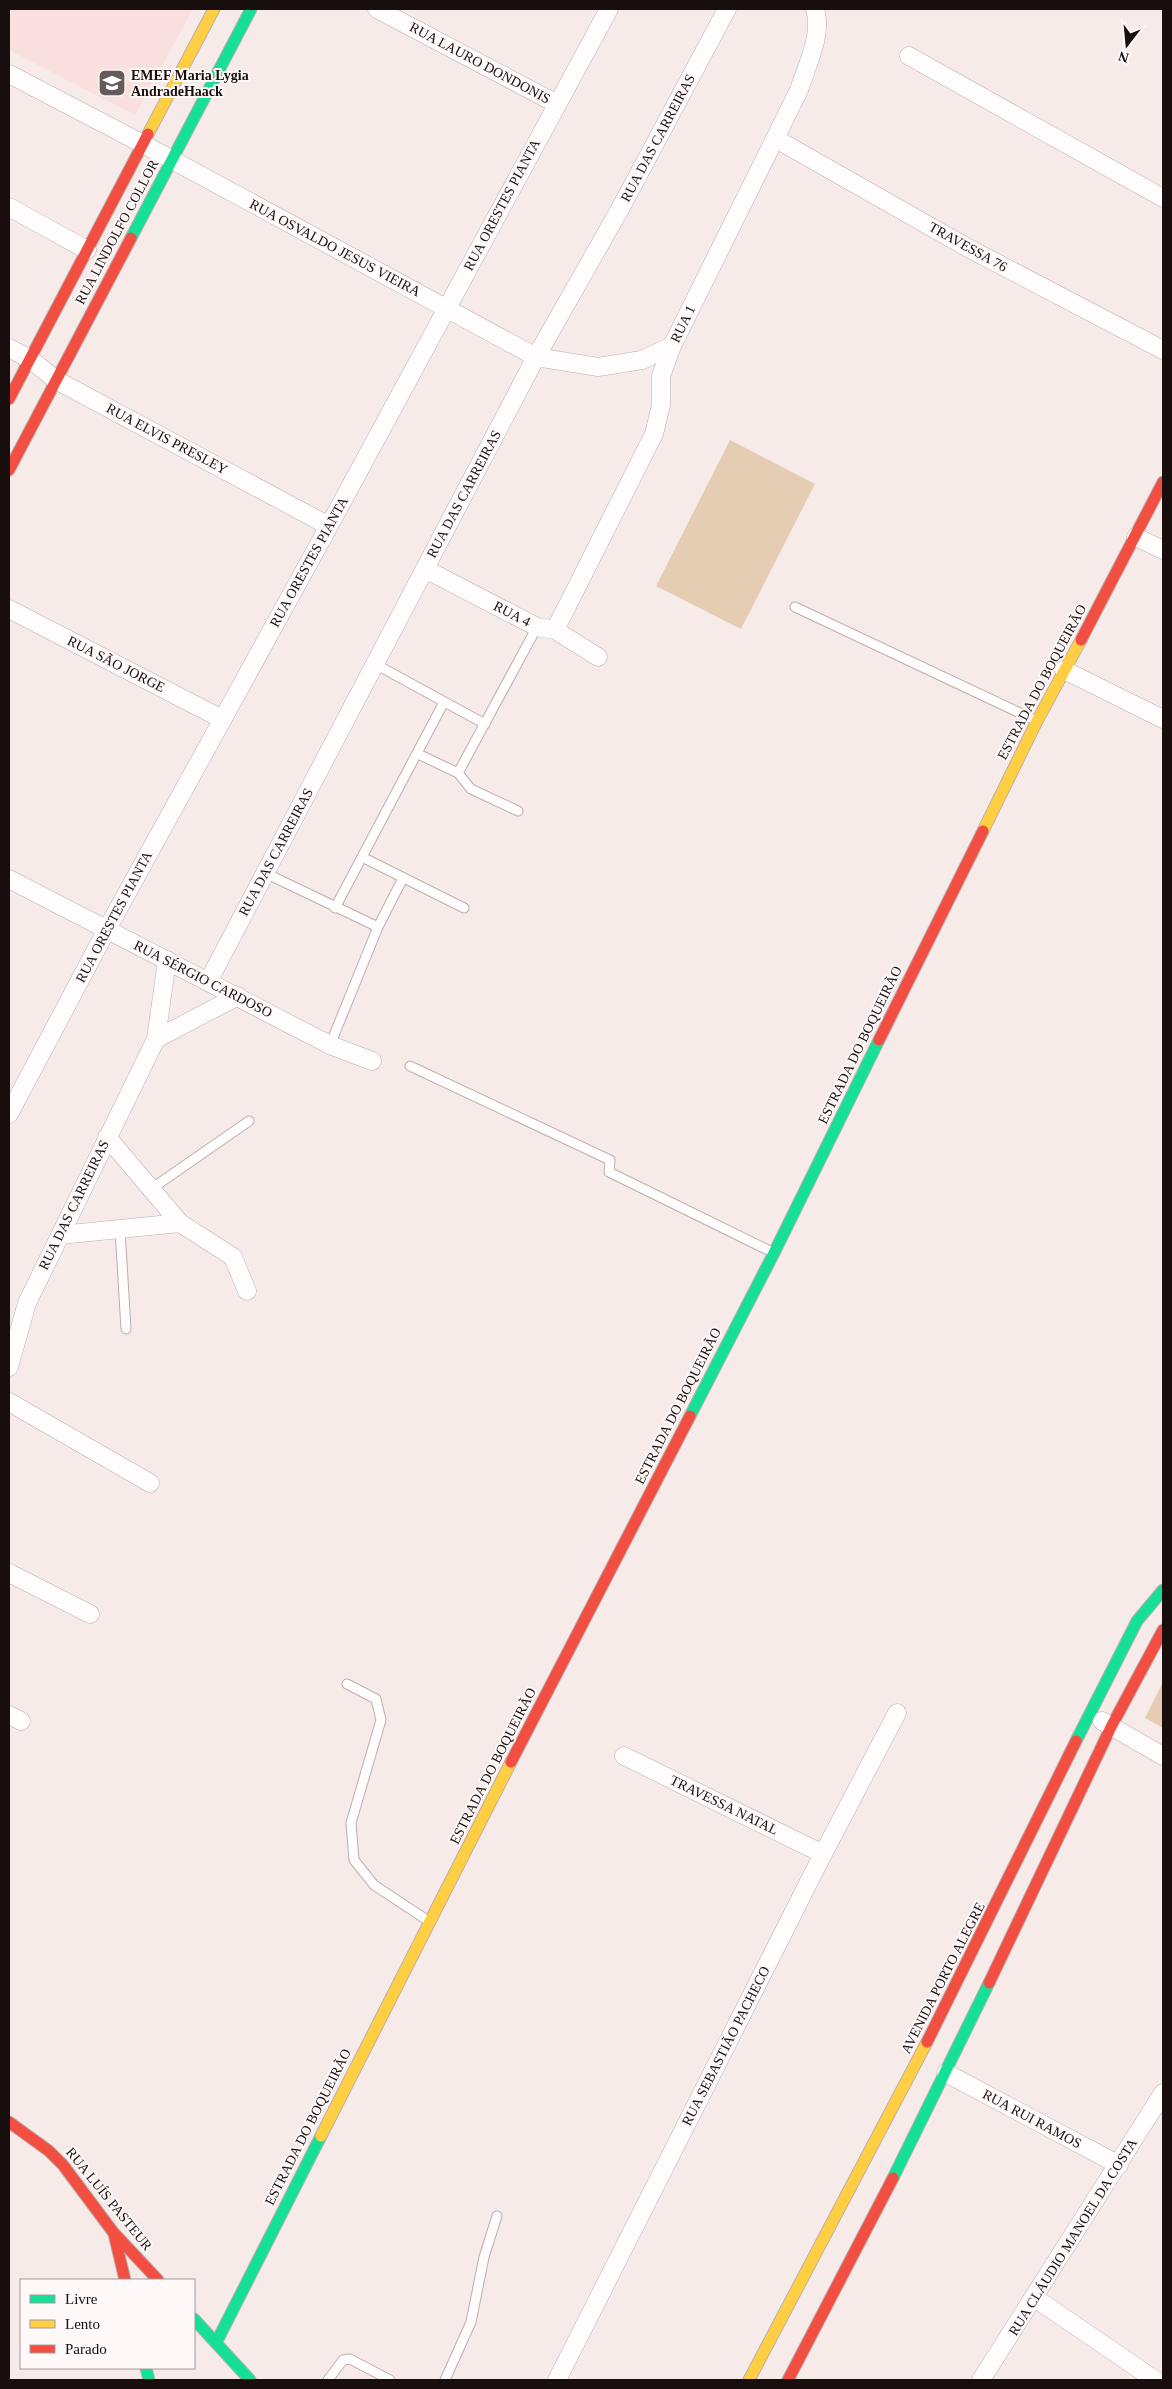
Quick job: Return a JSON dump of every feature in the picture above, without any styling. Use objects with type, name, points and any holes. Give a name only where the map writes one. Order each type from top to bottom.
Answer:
[{"type":"street","name":"RUA LINDOLFO COLLOR","points":[[9,399],[214,9]]},
{"type":"street","name":"RUA LINDOLFO COLLOR","points":[[9,470],[251,9]]},
{"type":"street","name":"RUA LAURO DONDONIS","points":[[377,9],[556,104]]},
{"type":"street","name":"RUA ORESTES PIANTA","points":[[9,1114],[106,931],[330,526],[556,104],[609,9]]},
{"type":"street","name":"RUA DAS CARREIRAS","points":[[208,982],[536,357],[620,209],[727,9]]},
{"type":"street","name":"RUA 1","points":[[555,630],[654,434],[661,406],[661,376],[672,346],[799,90],[814,45],[817,14]]},
{"type":"street","points":[[909,56],[1163,198]]},
{"type":"street","name":"RUA OSVALDO JESUS VIEIRA","points":[[9,74],[143,144],[536,357],[598,367],[642,360],[672,346]]},
{"type":"street","name":"TRAVESSA 76","points":[[776,139],[970,249],[1163,350]]},
{"type":"street","points":[[9,208],[87,250]]},
{"type":"street","name":"RUA ELVIS PRESLEY","points":[[9,348],[30,359],[56,380],[330,526]]},
{"type":"street","name":"ESTRADA DO BOQUEIRÃO","points":[[216,2343],[430,1921],[774,1253],[1037,721],[1136,537],[1163,482]]},
{"type":"street","points":[[1136,537],[1163,550]]},
{"type":"street","name":"RUA 4","points":[[425,568],[537,627],[555,630],[598,657]]},
{"type":"street","name":"RUA SÃO JORGE","points":[[9,609],[222,719]]},
{"type":"street","points":[[1064,670],[1163,719]]},
{"type":"street","name":"RUA SÉRGIO CARDOSO","points":[[9,879],[106,931],[238,996],[330,1045],[372,1061]]},
{"type":"street","name":"RUA DAS CARREIRAS","points":[[9,1367],[27,1303],[156,1039],[166,960]]},
{"type":"street","points":[[156,1039],[238,996]]},
{"type":"street","points":[[107,1137],[180,1223],[234,1257],[247,1291]]},
{"type":"street","points":[[60,1235],[180,1223]]},
{"type":"street","points":[[9,1402],[150,1482]]},
{"type":"street","points":[[9,1573],[90,1614]]},
{"type":"street","name":"AVENIDA PORTO ALEGRE","points":[[788,2380],[868,2230],[946,2073],[970,1992],[1089,1712],[1137,1621],[1163,1590]]},
{"type":"street","name":"AVENIDA PORTO ALEGRE","points":[[750,2380],[843,2220],[970,1992],[1163,1630]]},
{"type":"street","points":[[1089,1712],[1111,1727],[1163,1756]]},
{"type":"street","name":"RUA SEBASTIÃO PACHECO","points":[[557,2380],[823,1854],[897,1713]]},
{"type":"street","name":"TRAVESSA NATAL","points":[[624,1756],[823,1854]]},
{"type":"street","name":"RUA RUI RAMOS","points":[[946,2073],[1119,2165]]},
{"type":"street","name":"RUA CLÁUDIO MANOEL DA COSTA","points":[[981,2380],[1035,2298],[1163,2093]]},
{"type":"street","name":"RUA LUÍS PASTEUR","points":[[9,2122],[49,2151],[63,2164],[114,2232],[157,2279]]},
{"type":"street","points":[[843,2220],[868,2230]]},
{"type":"street","points":[[114,2232],[125,2279]]},
{"type":"street","points":[[1035,2298],[1155,2380]]},
{"type":"street","points":[[195,2319],[250,2380]]},
{"type":"lane","points":[[795,607],[1037,721]]},
{"type":"lane","points":[[458,773],[537,627]]},
{"type":"lane","points":[[375,664],[485,724]]},
{"type":"lane","points":[[335,908],[364,858],[444,702]]},
{"type":"lane","points":[[418,754],[458,773],[471,789],[518,811]]},
{"type":"lane","points":[[364,858],[464,908]]},
{"type":"lane","points":[[265,873],[378,927]]},
{"type":"lane","points":[[330,1045],[378,927],[403,878]]},
{"type":"lane","points":[[410,1066],[610,1160],[609,1172],[774,1253]]},
{"type":"lane","points":[[151,1189],[249,1121]]},
{"type":"lane","points":[[120,1230],[126,1329]]},
{"type":"lane","points":[[347,1684],[376,1699],[381,1720],[351,1823],[354,1860],[374,1885],[430,1921]]},
{"type":"lane","points":[[445,2380],[471,2322],[478,2281],[497,2216]]},
{"type":"lane","points":[[328,2380],[343,2360],[350,2359],[390,2380]]},
{"type":"shaded area","name":"EMEF Maria Lygia AndradeHaack","points":[[9,9],[193,9],[135,115],[9,50]]},
{"type":"shaded area","points":[[730,440],[815,484],[741,629],[656,586]]},
{"type":"shaded area","points":[[1163,1682],[1163,1728],[1145,1718]]},
{"type":"traffic: fast","points":[[131,238],[251,9]]},
{"type":"traffic: fast","points":[[690,1416],[774,1253],[879,1040]]},
{"type":"traffic: fast","points":[[1076,1741],[1137,1621],[1163,1590]]},
{"type":"traffic: fast","points":[[893,2178],[989,1983]]},
{"type":"traffic: fast","points":[[216,2343],[321,2136]]},
{"type":"traffic: fast","points":[[195,2320],[250,2380]]},
{"type":"traffic: fast","points":[[146,2369],[149,2380]]},
{"type":"traffic: slow","points":[[148,134],[214,9]]},
{"type":"traffic: slow","points":[[983,831],[1037,721],[1081,640]]},
{"type":"traffic: slow","points":[[321,2136],[511,1762]]},
{"type":"traffic: slow","points":[[749,2380],[927,2042]]},
{"type":"traffic: jam","points":[[9,399],[148,134]]},
{"type":"traffic: jam","points":[[9,470],[131,238]]},
{"type":"traffic: jam","points":[[1081,640],[1163,482]]},
{"type":"traffic: jam","points":[[879,1040],[983,831]]},
{"type":"traffic: jam","points":[[511,1762],[690,1416]]},
{"type":"traffic: jam","points":[[989,1983],[1111,1727],[1163,1630]]},
{"type":"traffic: jam","points":[[927,2042],[1076,1741]]},
{"type":"traffic: jam","points":[[9,2122],[49,2151],[63,2165],[113,2232],[157,2279]]},
{"type":"traffic: jam","points":[[788,2380],[893,2178]]},
{"type":"traffic: jam","points":[[114,2234],[125,2279]]},
{"type":"place","name":"EMEF Maria Lygia AndradeHaack","points":[[112,83]]}]
